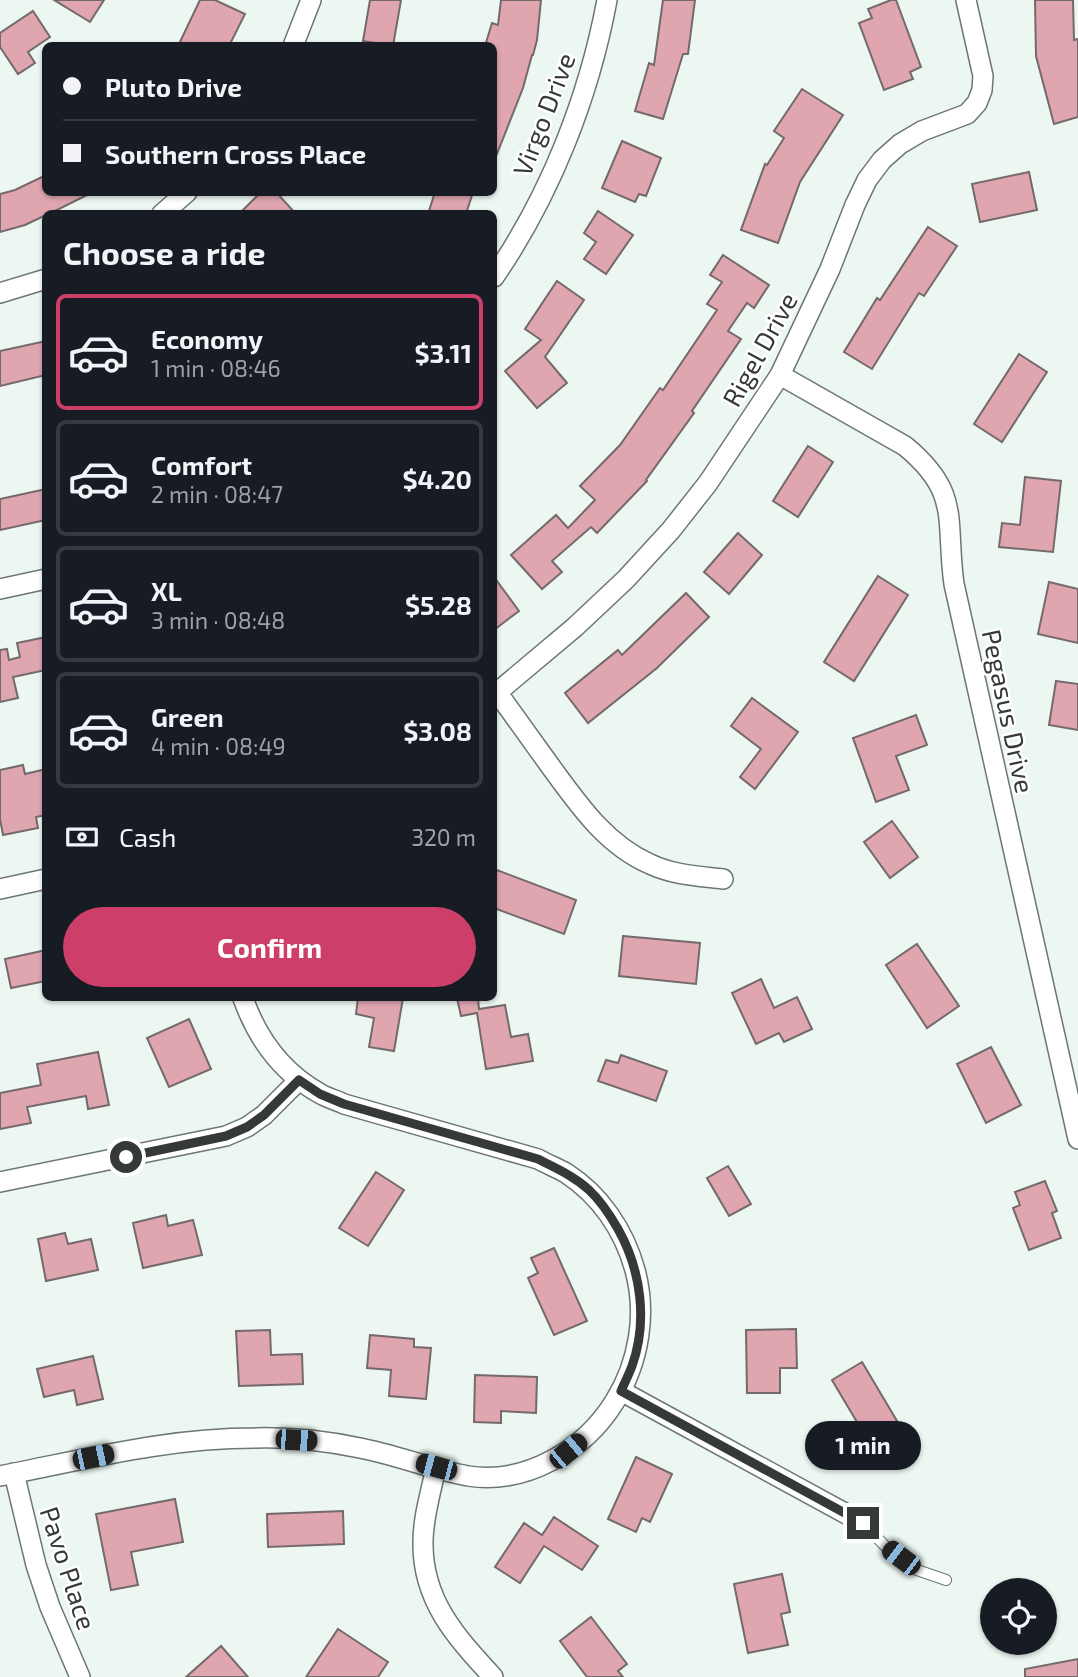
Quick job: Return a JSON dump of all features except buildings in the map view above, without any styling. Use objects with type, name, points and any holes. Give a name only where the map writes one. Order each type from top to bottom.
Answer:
[{"type":"street","points":[[295,42],[311,0]]},
{"type":"street","name":"Virgo Drive","points":[[497,272],[527,223],[554,169],[593,61],[607,0]]},
{"type":"street","name":"Rigel Drive","points":[[497,692],[586,618],[626,579],[671,530],[708,483],[780,375],[830,269],[855,205],[867,180],[882,160],[900,144],[922,131],[967,114],[977,103],[983,76],[966,0]]},
{"type":"street","points":[[167,210],[182,196]]},
{"type":"street","points":[[0,293],[42,280]]},
{"type":"street","name":"Pegasus Drive","points":[[780,375],[905,446],[926,466],[942,488],[951,527],[954,584],[1078,1139]]},
{"type":"street","points":[[0,589],[42,580]]},
{"type":"street","points":[[497,697],[567,789],[606,835],[627,852],[677,874],[723,879]]},
{"type":"street","points":[[0,889],[42,880]]},
{"type":"street","points":[[7,1475],[165,1443],[259,1437],[360,1448],[468,1476],[496,1477],[520,1473],[568,1451],[606,1416],[621,1391],[633,1365],[639,1338],[638,1282],[631,1256],[620,1233],[607,1210],[589,1190],[564,1172],[538,1159],[344,1104],[320,1094],[283,1067],[257,1030],[244,1001]]},
{"type":"street","points":[[0,1182],[226,1136],[247,1127],[264,1115],[299,1080]]},
{"type":"street","points":[[621,1391],[863,1523]]},
{"type":"street","points":[[436,1467],[423,1541],[424,1566],[429,1585],[449,1626],[493,1677]]},
{"type":"street","name":"Pavo Place","points":[[7,1475],[50,1608],[80,1677]]},
{"type":"lane","points":[[863,1523],[886,1547],[917,1570],[946,1580]]},
{"type":"route","points":[[126,1157],[226,1136],[247,1127],[264,1115],[299,1080],[320,1094],[344,1104],[538,1159],[564,1172],[589,1190],[607,1210],[631,1256],[638,1282],[639,1338],[633,1365],[621,1391],[863,1523]]}]
